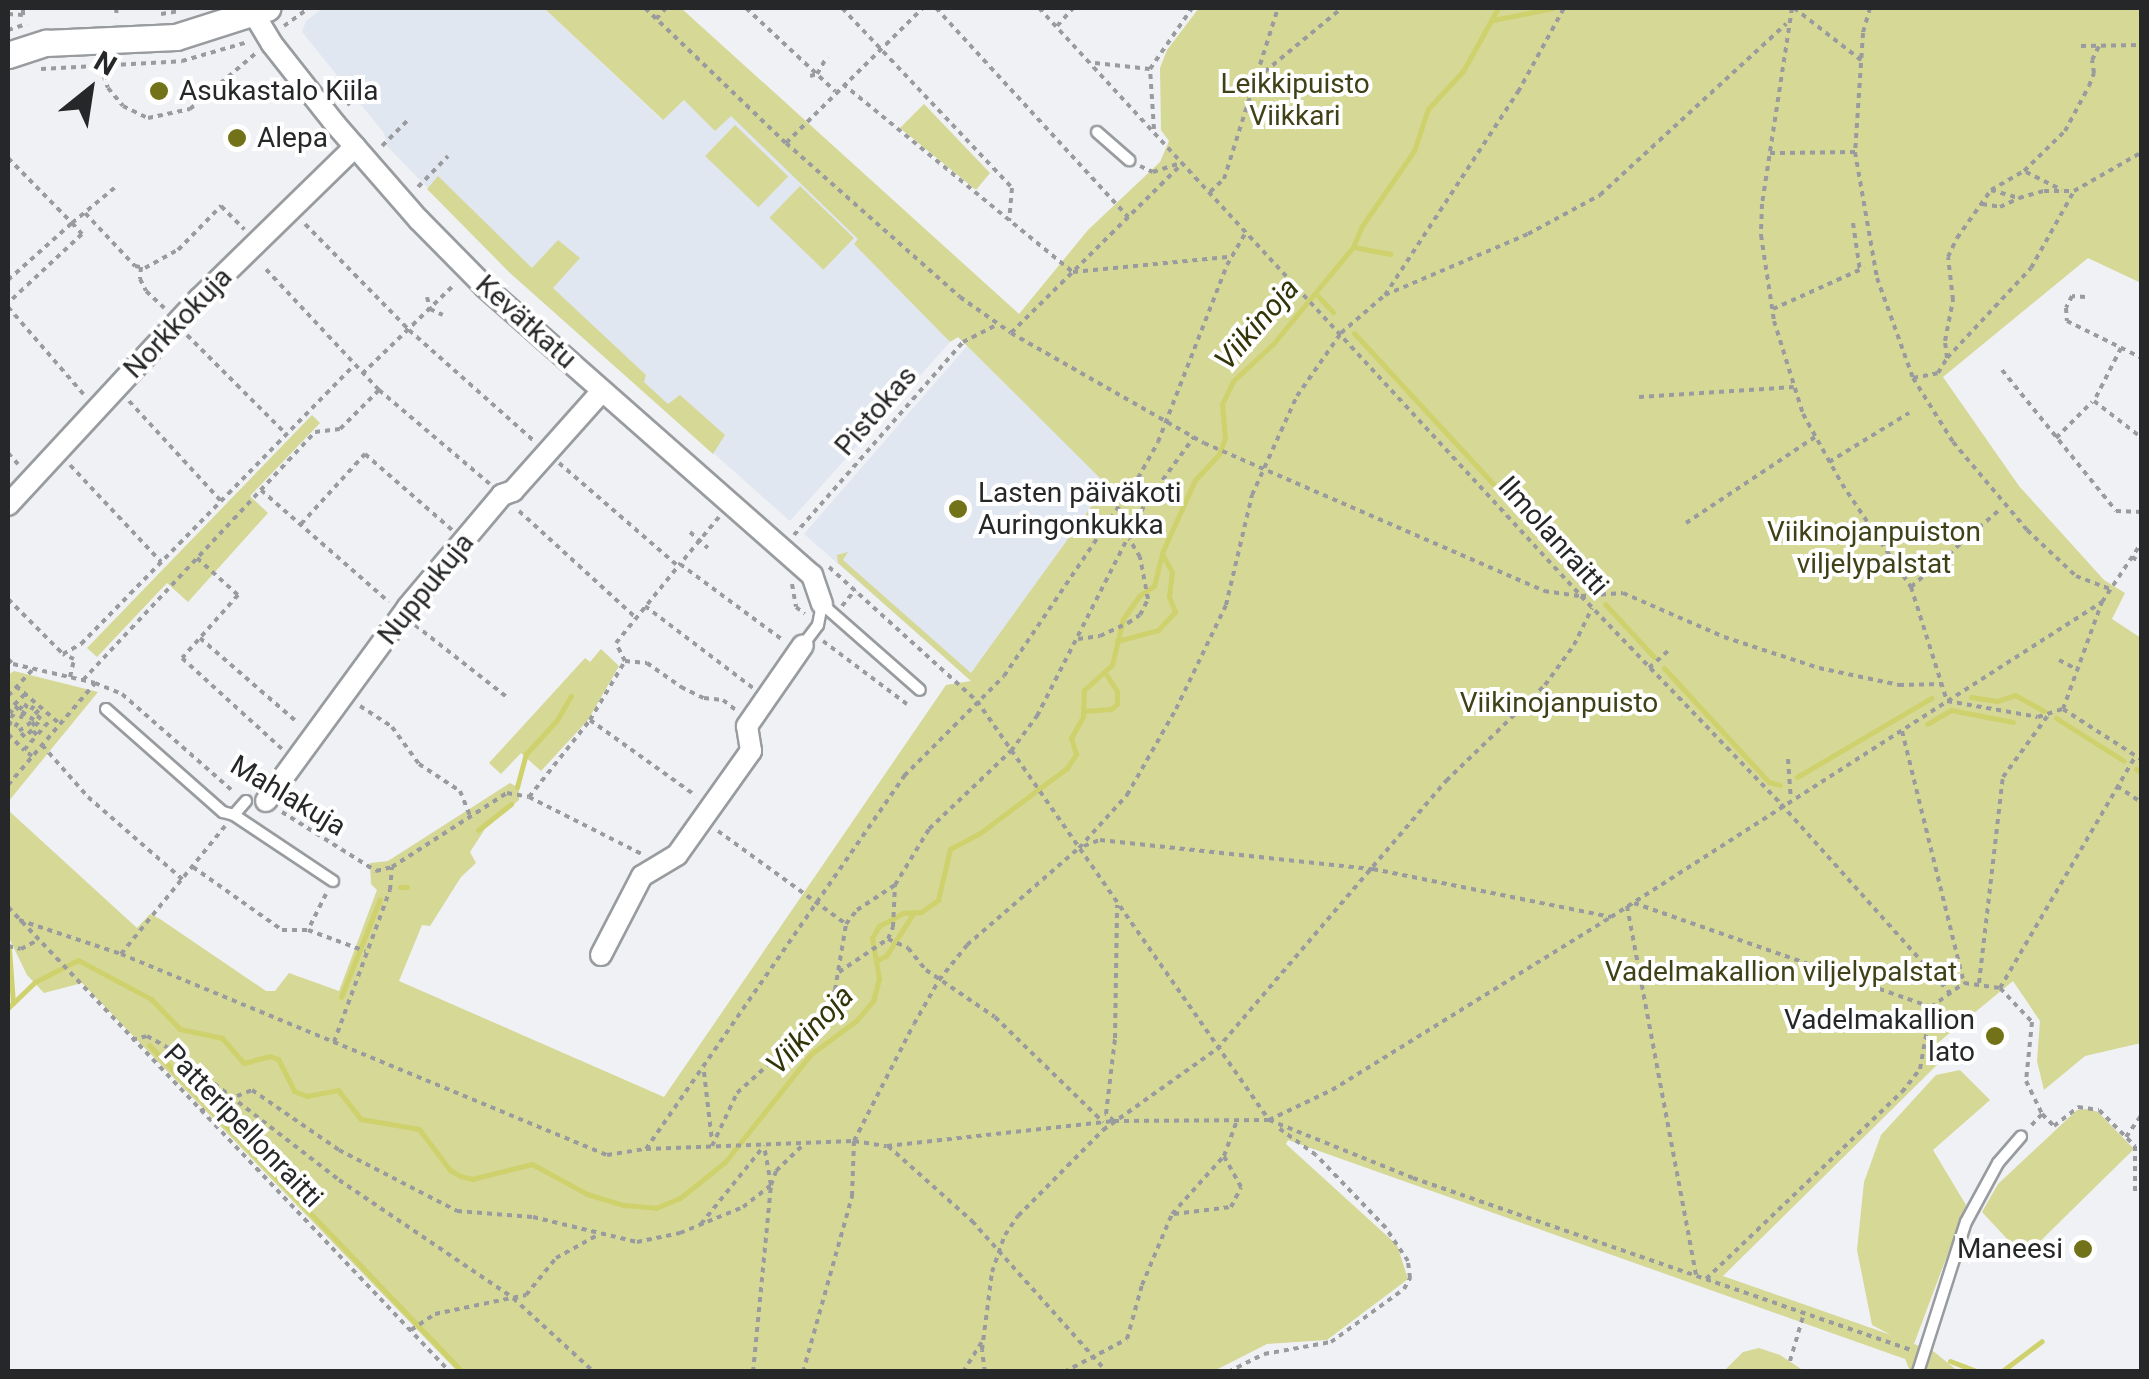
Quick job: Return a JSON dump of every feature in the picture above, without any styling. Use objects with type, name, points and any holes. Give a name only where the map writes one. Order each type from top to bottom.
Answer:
[{"type":"street","points":[[8,55],[46,43],[176,36],[260,11]]},
{"type":"street","name":"Kevätkatu","points":[[260,11],[272,44],[364,141],[485,287],[812,575],[822,604]]},
{"type":"street","name":"Norkkokuja","points":[[8,505],[253,246],[364,141]]},
{"type":"street","name":"Nuppukuja","points":[[256,801],[502,495],[513,491],[602,390]]},
{"type":"street","points":[[600,955],[642,876],[677,856],[750,751],[750,721],[805,644]]},
{"type":"lane","points":[[1097,132],[1128,160]]},
{"type":"lane","points":[[805,644],[822,604],[920,690]]},
{"type":"lane","points":[[106,709],[223,812],[234,815],[333,881]]},
{"type":"lane","points":[[234,815],[256,801]]},
{"type":"lane","points":[[1918,1372],[1966,1222],[1998,1164],[2021,1137]]},
{"type":"path","points":[[8,14],[23,15],[23,8]]},
{"type":"path","points":[[116,8],[118,18]]},
{"type":"path","points":[[295,8],[299,15]]},
{"type":"path","points":[[295,39],[284,26],[310,8]]},
{"type":"path","points":[[644,8],[786,143],[996,325],[1165,423],[1544,591],[1581,596],[1623,593],[1724,637],[1818,668],[1900,685],[1943,684]]},
{"type":"path","points":[[656,19],[666,8]]},
{"type":"path","points":[[746,8],[836,92]]},
{"type":"path","points":[[842,8],[1012,188],[1009,220]]},
{"type":"path","points":[[786,143],[923,8]]},
{"type":"path","points":[[936,8],[1128,216]]},
{"type":"path","name":"Ilmolanraitti","points":[[1039,8],[1592,608],[1781,804],[1950,993]]},
{"type":"path","points":[[1057,26],[1072,8]]},
{"type":"path","points":[[1154,131],[1150,69],[1192,8]]},
{"type":"path","points":[[1210,192],[1224,178],[1278,8]]},
{"type":"path","points":[[1258,78],[1342,8]]},
{"type":"path","points":[[1385,295],[1518,92],[1564,8]]},
{"type":"path","points":[[1860,60],[1793,8],[1760,235],[1772,310],[1794,387],[1830,462],[1911,587],[1947,701]]},
{"type":"path","points":[[1870,8],[1860,60],[1855,152],[1877,278],[1913,378],[1953,442],[2027,530],[2076,576],[2110,589]]},
{"type":"path","points":[[804,1372],[852,1196],[854,1141],[939,980],[967,944],[1079,848],[1126,795],[1176,709],[1226,605],[1252,495],[1296,396],[1341,333],[1385,295],[1528,234],[1600,195],[1788,23]]},
{"type":"path","points":[[1947,358],[1945,342],[1953,300],[1948,258],[1965,223],[1991,190],[2024,171],[2072,121],[2094,74],[2092,60],[2100,44]]},
{"type":"path","points":[[2081,46],[2142,45]]},
{"type":"path","points":[[100,66],[108,88],[123,106],[134,115],[148,118],[190,109],[259,50]]},
{"type":"path","points":[[810,76],[817,74],[827,57]]},
{"type":"path","points":[[1092,62],[1150,69]]},
{"type":"path","points":[[804,70],[817,74]]},
{"type":"path","points":[[346,105],[371,82]]},
{"type":"path","points":[[843,84],[1074,272],[1232,257]]},
{"type":"path","points":[[336,92],[352,112]]},
{"type":"path","points":[[364,141],[382,146],[409,119]]},
{"type":"path","points":[[1913,378],[1938,372],[2031,268],[2074,191],[2140,150]]},
{"type":"path","points":[[1770,152],[1855,152]]},
{"type":"path","points":[[418,187],[448,156]]},
{"type":"path","points":[[8,158],[82,234],[8,305],[97,410]]},
{"type":"path","points":[[1128,160],[1153,172],[1182,163]]},
{"type":"path","points":[[1011,333],[1182,163]]},
{"type":"path","points":[[2024,171],[2062,190]]},
{"type":"path","points":[[8,280],[118,186]]},
{"type":"path","points":[[1991,190],[2020,198]]},
{"type":"path","points":[[1982,204],[2000,207],[2020,198],[2074,191]]},
{"type":"path","points":[[141,267],[163,261],[178,250],[221,206],[362,374],[636,618]]},
{"type":"path","points":[[291,209],[409,330],[679,565],[907,704]]},
{"type":"path","points":[[84,213],[141,267]]},
{"type":"path","points":[[1772,310],[1862,270],[1853,223]]},
{"type":"path","points":[[646,1149],[904,776],[1004,676],[1138,478],[1246,232]]},
{"type":"path","points":[[141,267],[140,280],[146,291],[287,435]]},
{"type":"path","points":[[362,374],[459,281]]},
{"type":"path","points":[[2084,297],[2072,296],[2067,320],[2142,358]]},
{"type":"path","points":[[426,297],[430,310]]},
{"type":"path","points":[[430,310],[442,314]]},
{"type":"path","points":[[1364,311],[1372,318]]},
{"type":"path","name":"Pistokas","points":[[794,535],[963,342],[996,325]]},
{"type":"path","points":[[2056,438],[2094,401],[2121,348]]},
{"type":"path","points":[[62,654],[81,644],[354,364]]},
{"type":"path","points":[[2002,370],[2116,511],[2142,512]]},
{"type":"path","points":[[116,387],[222,501]]},
{"type":"path","points":[[1639,397],[1794,387]]},
{"type":"path","points":[[82,680],[315,432],[340,429],[379,390]]},
{"type":"path","points":[[2094,401],[2142,438]]},
{"type":"path","points":[[1830,462],[1910,413]]},
{"type":"path","points":[[1686,523],[1815,436]]},
{"type":"path","points":[[714,1146],[737,1094],[826,1011],[839,972],[846,924],[857,910],[894,885],[929,829],[1011,751],[1037,716],[1152,493],[1194,437]]},
{"type":"path","points":[[60,454],[162,562]]},
{"type":"path","points":[[300,524],[365,454],[465,541]]},
{"type":"path","points":[[261,490],[449,656],[508,698]]},
{"type":"path","points":[[1911,587],[1998,511]]},
{"type":"path","points":[[625,661],[616,643],[722,513]]},
{"type":"path","points":[[781,524],[805,545]]},
{"type":"path","points":[[690,532],[708,548]]},
{"type":"path","points":[[1076,640],[1100,636],[1140,615],[1148,599],[1146,577],[1129,539]]},
{"type":"path","points":[[1947,701],[2038,717],[2062,708],[2102,602],[2142,542]]},
{"type":"path","points":[[816,555],[977,700],[1269,1120],[1316,1155],[1386,1228],[1408,1261],[1410,1278],[1404,1288],[1331,1342],[1264,1354],[1228,1372]]},
{"type":"path","points":[[2132,557],[2142,563]]},
{"type":"path","points":[[197,558],[238,595],[182,658],[280,747]]},
{"type":"path","points":[[8,600],[62,654],[74,659],[70,678]]},
{"type":"path","points":[[1269,1120],[1332,1090],[2102,602]]},
{"type":"path","points":[[646,606],[767,698]]},
{"type":"path","points":[[985,1372],[984,1338],[992,1272],[1018,1216],[1114,1121],[1217,1048],[1446,781],[1545,684],[1574,644],[1592,608]]},
{"type":"path","points":[[200,638],[300,724]]},
{"type":"path","points":[[1649,668],[1670,649]]},
{"type":"path","name":"Mahlakuja","points":[[8,659],[122,694],[256,801],[369,868],[392,867]]},
{"type":"path","points":[[2060,660],[2078,670]]},
{"type":"path","points":[[529,798],[590,720],[625,661]]},
{"type":"path","points":[[625,661],[647,663],[704,698],[723,700],[750,721]]},
{"type":"path","points":[[8,696],[33,669]]},
{"type":"path","points":[[8,784],[96,683]]},
{"type":"path","points":[[16,686],[60,724]]},
{"type":"path","points":[[25,694],[8,721],[14,727],[41,719],[35,714],[38,706]]},
{"type":"path","points":[[345,695],[392,727],[419,764],[460,791],[470,816]]},
{"type":"path","points":[[14,710],[24,704],[30,710],[38,706]]},
{"type":"path","points":[[2062,708],[2142,760]]},
{"type":"path","points":[[14,710],[34,720],[39,733]]},
{"type":"path","points":[[14,710],[21,725],[19,731],[26,737]]},
{"type":"path","points":[[1979,984],[2003,777],[2050,714]]},
{"type":"path","points":[[24,750],[51,719]]},
{"type":"path","points":[[590,720],[846,924]]},
{"type":"path","points":[[18,744],[32,730],[39,733]]},
{"type":"path","points":[[1902,731],[1964,982]]},
{"type":"path","points":[[8,734],[32,756]]},
{"type":"path","points":[[42,746],[88,797],[183,880]]},
{"type":"path","points":[[2000,988],[2135,757]]},
{"type":"path","points":[[1788,759],[1791,798]]},
{"type":"path","points":[[2116,785],[2142,803]]},
{"type":"path","points":[[334,1042],[390,890],[392,867],[508,794],[529,798],[636,848],[659,868]]},
{"type":"path","points":[[121,954],[234,815]]},
{"type":"path","points":[[1079,848],[1100,840],[1373,869],[1610,917]]},
{"type":"path","points":[[193,868],[282,930],[308,930],[365,952]]},
{"type":"path","points":[[308,930],[333,881]]},
{"type":"path","points":[[839,972],[861,961],[888,939],[895,911],[894,885]]},
{"type":"path","points":[[1114,1121],[1106,1114],[1115,1038],[1117,903]]},
{"type":"path","points":[[1630,904],[1931,1008]]},
{"type":"path","points":[[1630,904],[1696,1277]]},
{"type":"path","name":"Patteripellonraitti","points":[[8,908],[450,1372]]},
{"type":"path","points":[[20,920],[121,954],[592,1151],[624,1155],[646,1149],[854,1141],[887,1146],[1114,1121],[1269,1120],[1413,1178],[1924,1354]]},
{"type":"path","points":[[888,939],[908,948],[939,980],[995,1016],[1103,1122]]},
{"type":"path","points":[[8,946],[21,949],[37,940]]},
{"type":"path","points":[[1705,1280],[1902,1092],[1920,1069],[1931,1008],[1964,982],[2000,988],[2032,1022],[2026,1081],[2042,1114],[2054,1126],[2070,1111],[2088,1106],[2099,1110],[2126,1137],[2136,1153],[2135,1195]]},
{"type":"path","points":[[132,1040],[157,1040],[339,1180],[513,1298],[594,1372]]},
{"type":"path","points":[[704,1068],[714,1146]]},
{"type":"path","points":[[200,1111],[252,1090],[340,1150],[456,1211],[534,1218],[597,1236],[649,1242],[743,1207],[771,1185]]},
{"type":"path","points":[[2021,1137],[2042,1114]]},
{"type":"path","points":[[2126,1137],[2142,1114]]},
{"type":"path","points":[[1064,1372],[1127,1339],[1142,1286],[1172,1214],[1224,1156],[1238,1120]]},
{"type":"path","points":[[761,1146],[771,1185]]},
{"type":"path","points":[[700,1226],[761,1146]]},
{"type":"path","points":[[753,1372],[771,1185],[776,1171],[802,1146]]},
{"type":"path","points":[[887,1146],[1000,1250],[1095,1354],[1105,1371]]},
{"type":"path","points":[[1172,1214],[1231,1207],[1240,1187],[1224,1156]]},
{"type":"path","points":[[411,1330],[435,1314],[526,1295],[556,1258],[597,1236]]},
{"type":"path","points":[[1790,1362],[1804,1313]]},
{"type":"path","points":[[962,1372],[984,1338]]},
{"type":"shaded area","points":[[323,8],[544,8],[662,120],[685,100],[731,115],[861,238],[855,244],[950,342],[790,521],[509,272],[387,146],[384,133],[302,32],[306,21]]},
{"type":"shaded area","name":"Lasten päiväkoti Auringonkukka","points":[[967,346],[1108,485],[972,681],[804,534]]},
{"type":"green space","name":"Viikinojanpuisto","points":[[544,8],[681,8],[1019,314],[1088,230],[1160,162],[1169,141],[1161,130],[1160,68],[1167,50],[1199,8],[2141,8],[2141,283],[2088,258],[1943,377],[2019,486],[2104,580],[2125,593],[2112,619],[2141,638],[2141,1043],[2085,1056],[2044,1090],[2037,1061],[2040,1021],[2013,981],[1934,1046],[1943,1059],[1723,1276],[1891,1335],[1872,1325],[1857,1250],[1864,1182],[1881,1135],[1936,1075],[1960,1070],[1990,1100],[1933,1150],[1966,1205],[1914,1344],[1933,1351],[1958,1371],[1910,1371],[1905,1359],[1288,1140],[1286,1144],[1397,1245],[1408,1279],[1327,1340],[1267,1344],[1212,1372],[457,1371],[82,983],[44,993],[27,975],[8,936],[8,810],[137,928],[150,914],[266,991],[275,991],[289,973],[339,991],[377,890],[371,884],[370,863],[388,861],[510,783],[519,788],[519,800],[485,829],[470,852],[476,863],[461,877],[430,926],[422,925],[399,981],[664,1097],[946,685],[971,681],[838,563],[837,555],[848,552],[843,560],[971,673],[1107,485],[958,337],[950,342],[854,244],[858,239],[731,116],[715,131],[684,100],[663,120]]},
{"type":"green space","points":[[924,104],[990,173],[976,190],[900,128]]},
{"type":"green space","points":[[735,125],[788,176],[758,207],[705,156]]},
{"type":"green space","points":[[438,176],[532,268],[558,240],[580,258],[553,288],[646,375],[644,382],[668,404],[680,395],[725,435],[713,454],[509,272],[427,189]]},
{"type":"green space","points":[[800,186],[854,238],[823,270],[769,218]]},
{"type":"green space","points":[[312,415],[320,423],[250,496],[268,513],[188,602],[167,583],[97,657],[87,648]]},
{"type":"green space","points":[[601,649],[619,666],[588,720],[541,771],[521,753],[501,774],[489,763],[585,658],[590,662]]},
{"type":"green space","points":[[14,671],[98,692],[8,802],[8,675]]},
{"type":"green space","points":[[2077,1110],[2098,1112],[2134,1149],[2024,1257],[1982,1212],[1998,1184]]},
{"type":"green space","points":[[1759,1348],[1780,1355],[1804,1371],[1724,1371],[1743,1352]]},
{"type":"waterway","name":"Viikinoja","points":[[8,1008],[35,982],[78,960],[151,999],[180,1029],[222,1038],[244,1063],[270,1056],[278,1059],[294,1091],[307,1096],[338,1090],[361,1119],[419,1129],[450,1170],[460,1176],[472,1179],[532,1164],[587,1194],[624,1205],[656,1208],[680,1198],[725,1162],[811,1054],[856,1021],[873,1001],[879,979],[872,938],[879,926],[903,913],[921,912],[938,900],[950,849],[980,833],[1067,768],[1076,754],[1071,738],[1083,716],[1084,690],[1112,665],[1123,619],[1140,595],[1154,586],[1162,553],[1195,480],[1219,454],[1225,438],[1222,404],[1233,381],[1273,344],[1353,247],[1362,226],[1414,151],[1428,109],[1463,71],[1498,8]]},
{"type":"waterway","points":[[1493,20],[1553,8]]},
{"type":"waterway","points":[[1354,247],[1390,254]]},
{"type":"waterway","points":[[1318,296],[1333,312]]},
{"type":"waterway","points":[[1354,333],[1591,590]]},
{"type":"waterway","points":[[1117,641],[1158,630],[1175,612],[1169,596],[1172,572],[1163,556]]},
{"type":"waterway","points":[[1605,604],[1654,657]]},
{"type":"waterway","points":[[1664,668],[1769,782],[1780,785]]},
{"type":"waterway","points":[[1083,711],[1111,709],[1117,704],[1117,691],[1106,674]]},
{"type":"waterway","points":[[1971,697],[1997,701],[2015,695],[2044,711]]},
{"type":"waterway","points":[[517,787],[526,754],[557,720],[571,696]]},
{"type":"waterway","points":[[1797,777],[1931,698]]},
{"type":"waterway","points":[[1927,724],[1951,710],[2013,722]]},
{"type":"waterway","points":[[2056,718],[2124,761]]},
{"type":"waterway","points":[[2136,769],[2142,773]]},
{"type":"waterway","points":[[478,830],[511,804]]},
{"type":"waterway","points":[[400,887],[407,887]]},
{"type":"waterway","points":[[341,997],[380,899]]},
{"type":"waterway","points":[[876,961],[886,956],[914,912]]},
{"type":"waterway","points":[[9,949],[13,1003]]},
{"type":"waterway","points":[[149,1045],[463,1372]]},
{"type":"waterway","points":[[2001,1372],[2042,1341]]},
{"type":"waterway","points":[[1950,1361],[1979,1372]]},
{"type":"place","name":"Asukastalo Kiila","points":[[159,91]]},
{"type":"place","name":"Alepa","points":[[237,138]]},
{"type":"place","name":"Lasten päiväkoti Auringonkukka","points":[[958,509]]},
{"type":"place","name":"Vadelmakallion lato","points":[[1995,1036]]},
{"type":"place","name":"Maneesi","points":[[2083,1249]]},
{"type":"park label","name":"Leikkipuisto Viikkari","points":[[1295,100]]},
{"type":"park label","name":"Viikinojanpuiston viljelypalstat","points":[[1874,548]]},
{"type":"park label","name":"Vadelmakallion viljelypalstat","points":[[1781,972]]}]
